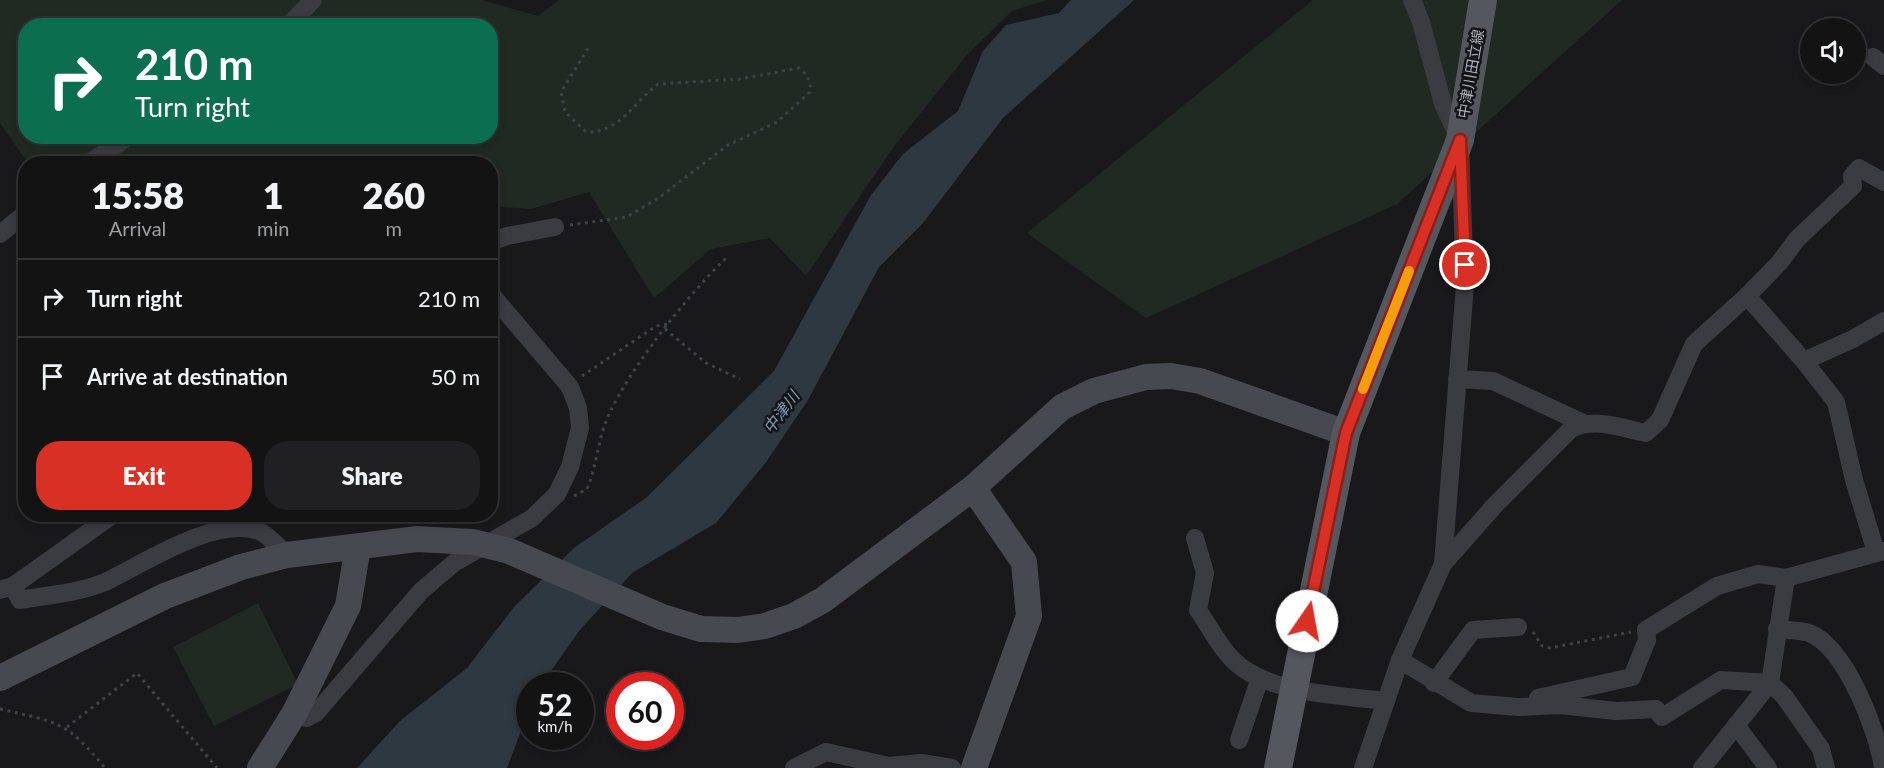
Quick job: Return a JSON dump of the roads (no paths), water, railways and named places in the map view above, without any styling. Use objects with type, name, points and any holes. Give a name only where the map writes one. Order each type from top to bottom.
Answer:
[{"type":"main road","name":"中津川田立線","points":[[1278,768],[1346,433],[1460,140],[1483,0]]},
{"type":"street","points":[[296,18],[313,0]]},
{"type":"street","points":[[1412,0],[1421,22],[1443,104],[1460,140],[1466,245],[1443,564]]},
{"type":"street","points":[[100,156],[117,144]]},
{"type":"street","points":[[1363,768],[1400,660],[1443,564],[1495,505],[1571,429],[1583,423],[1594,422],[1646,433],[1660,420],[1694,344],[1747,296],[1780,262],[1797,238],[1853,186],[1852,176],[1859,168],[1884,182]]},
{"type":"street","points":[[0,234],[18,219]]},
{"type":"street","points":[[498,239],[555,227]]},
{"type":"street","points":[[1518,707],[1529,700],[1632,677],[1647,640],[1646,630],[1717,586],[1758,574],[1786,579],[1880,552],[1854,480],[1836,402],[1804,361],[1747,296]]},
{"type":"street","points":[[294,714],[308,718],[316,713],[421,591],[454,563],[532,518],[559,491],[573,459],[580,428],[578,408],[567,383],[498,302]]},
{"type":"street","points":[[1804,361],[1853,339],[1884,321]]},
{"type":"street","points":[[0,678],[195,583],[286,555],[358,547],[388,541],[439,538],[473,542],[509,551],[662,617],[701,629],[738,630],[765,626],[794,616],[823,600],[973,488],[1062,407],[1094,391],[1146,377],[1171,376],[1200,381],[1346,433]]},
{"type":"street","points":[[1457,379],[1493,381],[1583,423]]},
{"type":"street","points":[[973,488],[1024,562],[1029,616],[974,768]]},
{"type":"street","points":[[102,522],[6,588],[20,600],[78,591],[104,582],[164,550],[225,529],[243,528],[261,532],[286,555]]},
{"type":"street","points":[[1195,537],[1205,573],[1198,610],[1232,660],[1261,680],[1318,693],[1385,701]]},
{"type":"street","points":[[260,768],[294,714],[348,606],[358,547]]},
{"type":"street","points":[[1702,768],[1770,683],[1786,579]]},
{"type":"street","points":[[1434,683],[1473,630],[1518,627]]},
{"type":"street","points":[[1777,629],[1810,633],[1830,650],[1859,691],[1871,720],[1883,768]]},
{"type":"street","points":[[1400,660],[1434,683],[1471,703],[1518,707],[1560,705],[1616,711],[1656,709],[1662,717],[1721,680],[1770,683],[1784,696],[1821,749],[1826,768]]},
{"type":"street","points":[[1239,740],[1261,680]]},
{"type":"street","points":[[1736,725],[1768,768]]},
{"type":"street","points":[[794,768],[826,752],[889,767],[921,763],[952,768]]},
{"type":"water","name":"中津川","points":[[1071,0],[1134,0],[1003,118],[923,223],[879,267],[808,400],[767,461],[716,523],[632,573],[579,631],[550,672],[516,672],[516,744],[507,768],[357,768],[400,721],[467,668],[514,607],[574,548],[647,497],[774,371],[871,195],[903,154],[958,111],[983,51],[1006,25],[1059,13]]}]
